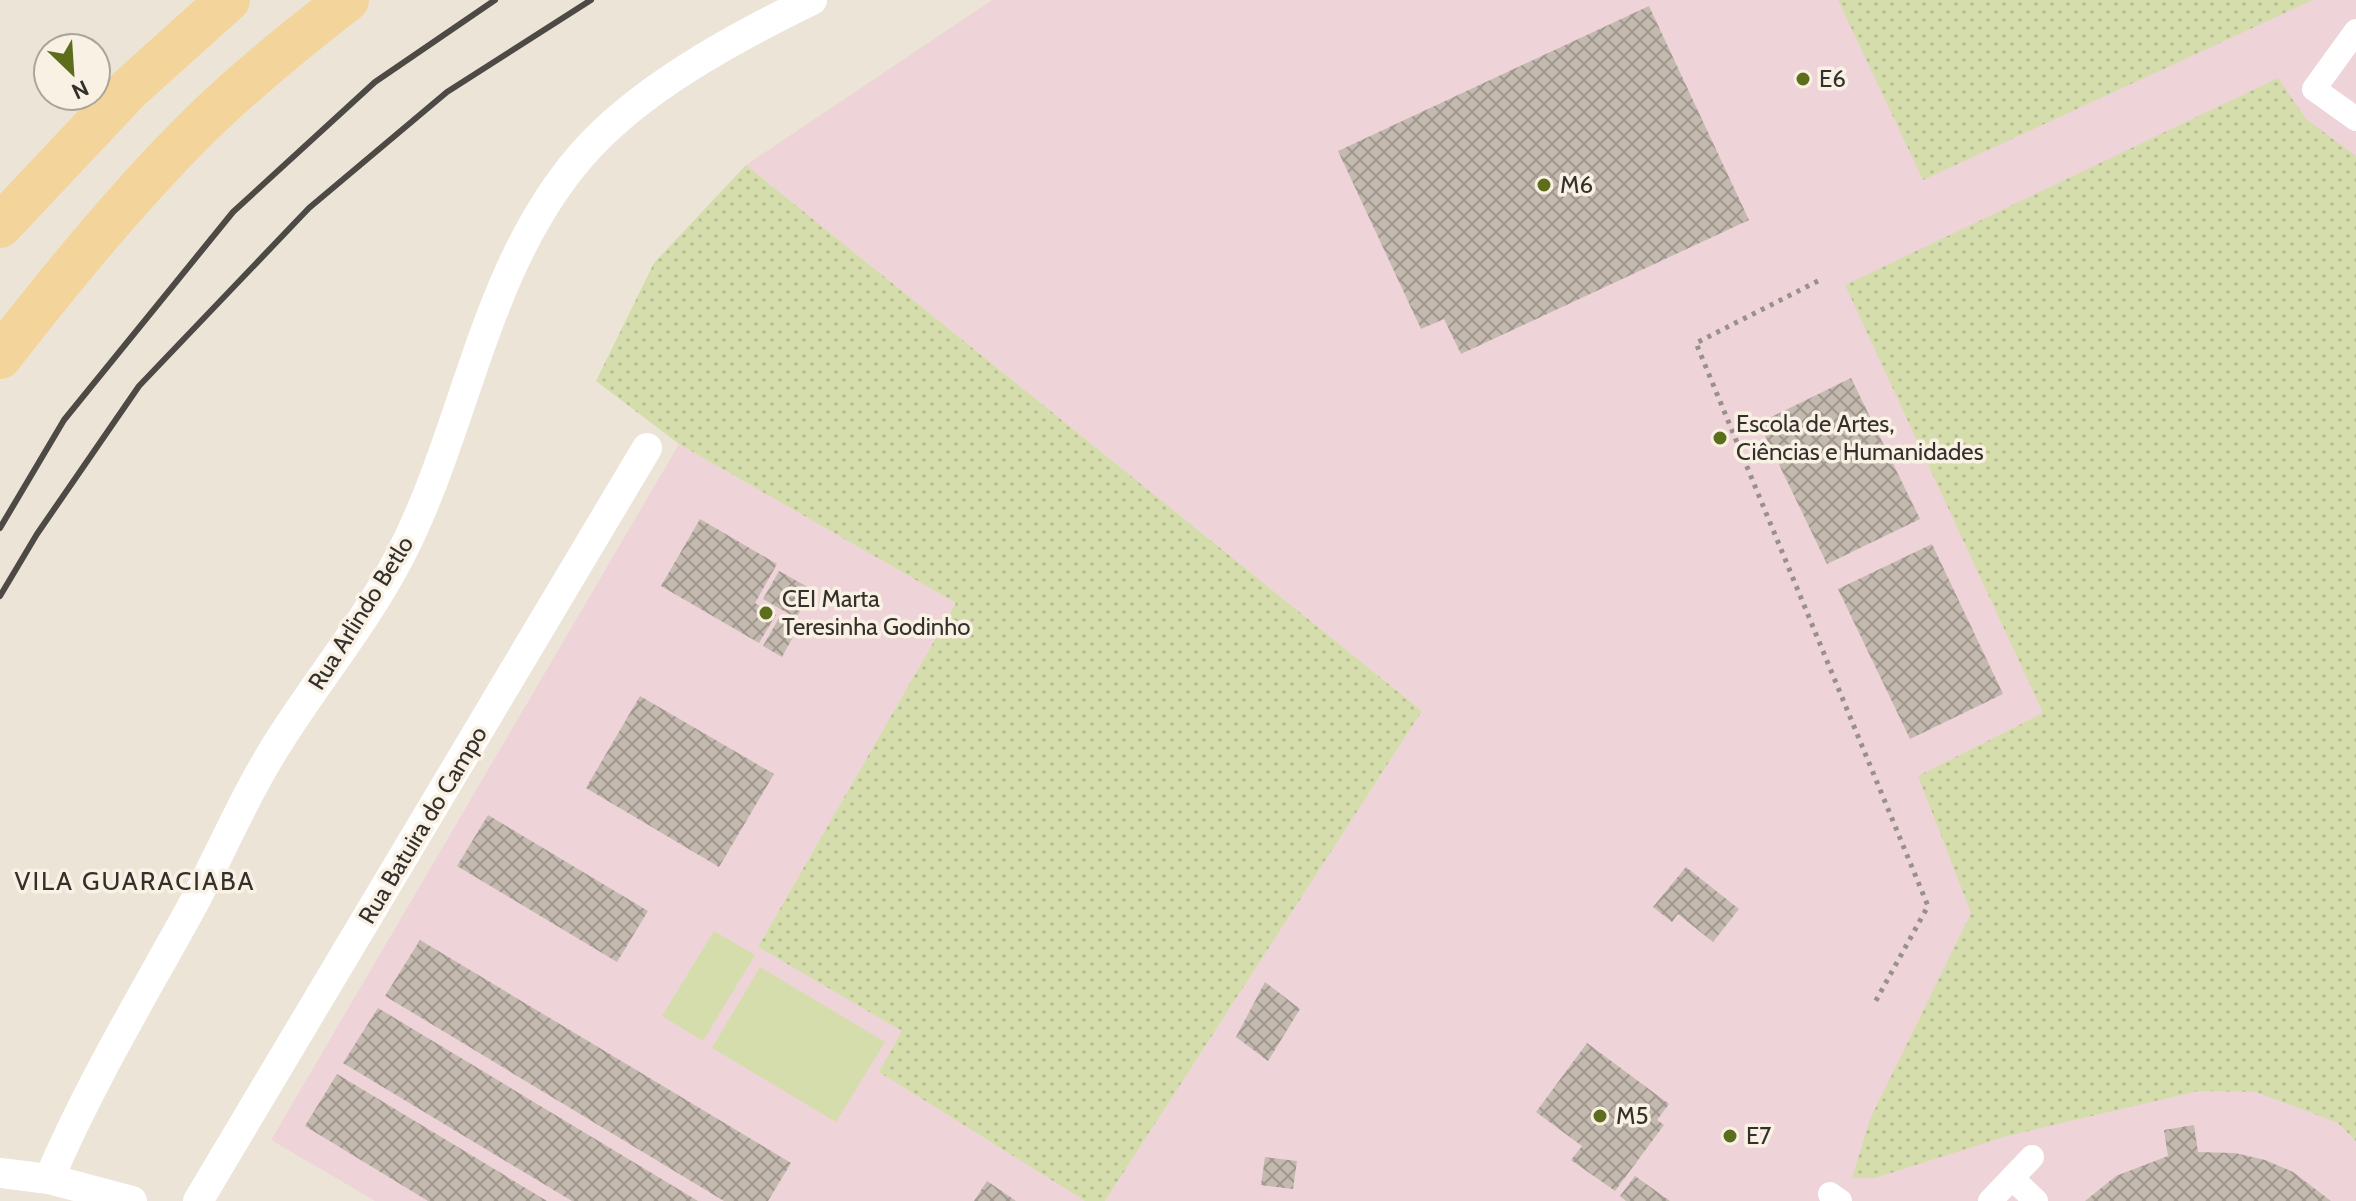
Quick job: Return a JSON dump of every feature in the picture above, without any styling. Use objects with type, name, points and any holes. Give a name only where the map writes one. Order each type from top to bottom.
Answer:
[{"type":"main road","points":[[0,226],[129,89],[228,0]]},
{"type":"main road","points":[[0,357],[55,286],[186,138],[302,35],[347,0]]},
{"type":"street","name":"Rua Arlindo Betlo","points":[[49,1179],[92,1085],[217,860],[253,786],[400,556],[432,485],[511,264],[535,218],[579,158],[614,121],[762,24],[812,0]]},
{"type":"street","points":[[2356,31],[2314,89],[2356,119]]},
{"type":"street","name":"Rua Batuira do Campo","points":[[198,1201],[647,448]]},
{"type":"street","points":[[1990,1201],[2032,1157]]},
{"type":"street","points":[[0,1173],[49,1179],[132,1201]]},
{"type":"street","points":[[2012,1178],[2036,1201]]},
{"type":"path","points":[[1818,281],[1696,343],[1928,906],[1873,1006]]},
{"type":"shaded area","name":"Escola de Artes, Ciências e Humanidades","points":[[992,0],[2356,0],[2356,1201],[1105,1201],[1422,711],[746,165]]},
{"type":"shaded area","points":[[679,444],[956,603],[758,947],[903,1031],[879,1072],[1085,1201],[375,1201],[271,1140]]},
{"type":"green space","points":[[1838,0],[2313,0],[1923,180]]},
{"type":"green space","points":[[2278,78],[2306,119],[2356,156],[2356,1141],[2338,1123],[2256,1092],[2198,1091],[2007,1136],[1875,1178],[1852,1178],[1870,1119],[1971,913],[1918,776],[2043,713],[1845,285]]},
{"type":"green space","points":[[746,165],[1422,711],[1105,1201],[1085,1201],[879,1072],[902,1031],[758,947],[956,603],[679,444],[596,381],[654,263]]},
{"type":"green space","points":[[714,931],[755,955],[703,1041],[662,1016]]},
{"type":"green space","points":[[760,967],[885,1042],[836,1122],[712,1048]]},
{"type":"building","name":"M6","points":[[1649,6],[1749,220],[1461,354],[1444,319],[1421,329],[1338,151]]},
{"type":"building","points":[[1851,378],[1920,519],[1827,564],[1759,423]]},
{"type":"building","points":[[700,519],[777,564],[755,603],[776,615],[759,643],[661,586]]},
{"type":"building","points":[[1932,544],[2003,694],[1910,739],[1838,589]]},
{"type":"building","points":[[779,571],[813,590],[796,618],[763,599]]},
{"type":"building","points":[[779,618],[798,628],[782,657],[763,646]]},
{"type":"building","points":[[640,696],[774,774],[719,867],[586,788]]},
{"type":"building","points":[[488,815],[648,911],[617,962],[457,866]]},
{"type":"building","points":[[1686,867],[1739,909],[1713,942],[1678,914],[1672,922],[1653,907]]},
{"type":"building","points":[[420,940],[791,1163],[768,1201],[724,1201],[385,996]]},
{"type":"building","points":[[1265,982],[1300,1009],[1268,1061],[1236,1037]]},
{"type":"building","points":[[378,1008],[698,1201],[572,1201],[343,1063]]},
{"type":"building","name":"M5","points":[[1587,1043],[1669,1104],[1657,1120],[1664,1125],[1615,1191],[1571,1160],[1582,1146],[1536,1112]]},
{"type":"building","points":[[337,1074],[547,1201],[428,1201],[305,1126]]},
{"type":"building","points":[[2194,1125],[2198,1152],[2235,1153],[2265,1160],[2293,1172],[2331,1201],[2085,1201],[2116,1176],[2168,1156],[2164,1130]]},
{"type":"building","points":[[1265,1157],[1297,1161],[1293,1189],[1261,1185]]},
{"type":"building","points":[[1635,1176],[1670,1201],[1626,1201],[1620,1196]]},
{"type":"building","points":[[987,1181],[1016,1201],[974,1201]]},
{"type":"railway","points":[[0,528],[64,420],[233,212],[375,82],[495,0]]},
{"type":"railway","points":[[0,596],[37,534],[139,386],[309,208],[447,92],[591,0]]},
{"type":"place","name":"E6","points":[[1803,79]]},
{"type":"place","name":"M6","points":[[1544,185]]},
{"type":"place","name":"Escola de Artes, Ciências e Humanidades","points":[[1720,438]]},
{"type":"place","name":"CEI Marta Teresinha Godinho","points":[[766,613]]},
{"type":"place","name":"M5","points":[[1600,1116]]},
{"type":"place","name":"E7","points":[[1730,1136]]},
{"type":"district","name":"VILA GUARACIABA","points":[[135,881]]}]
